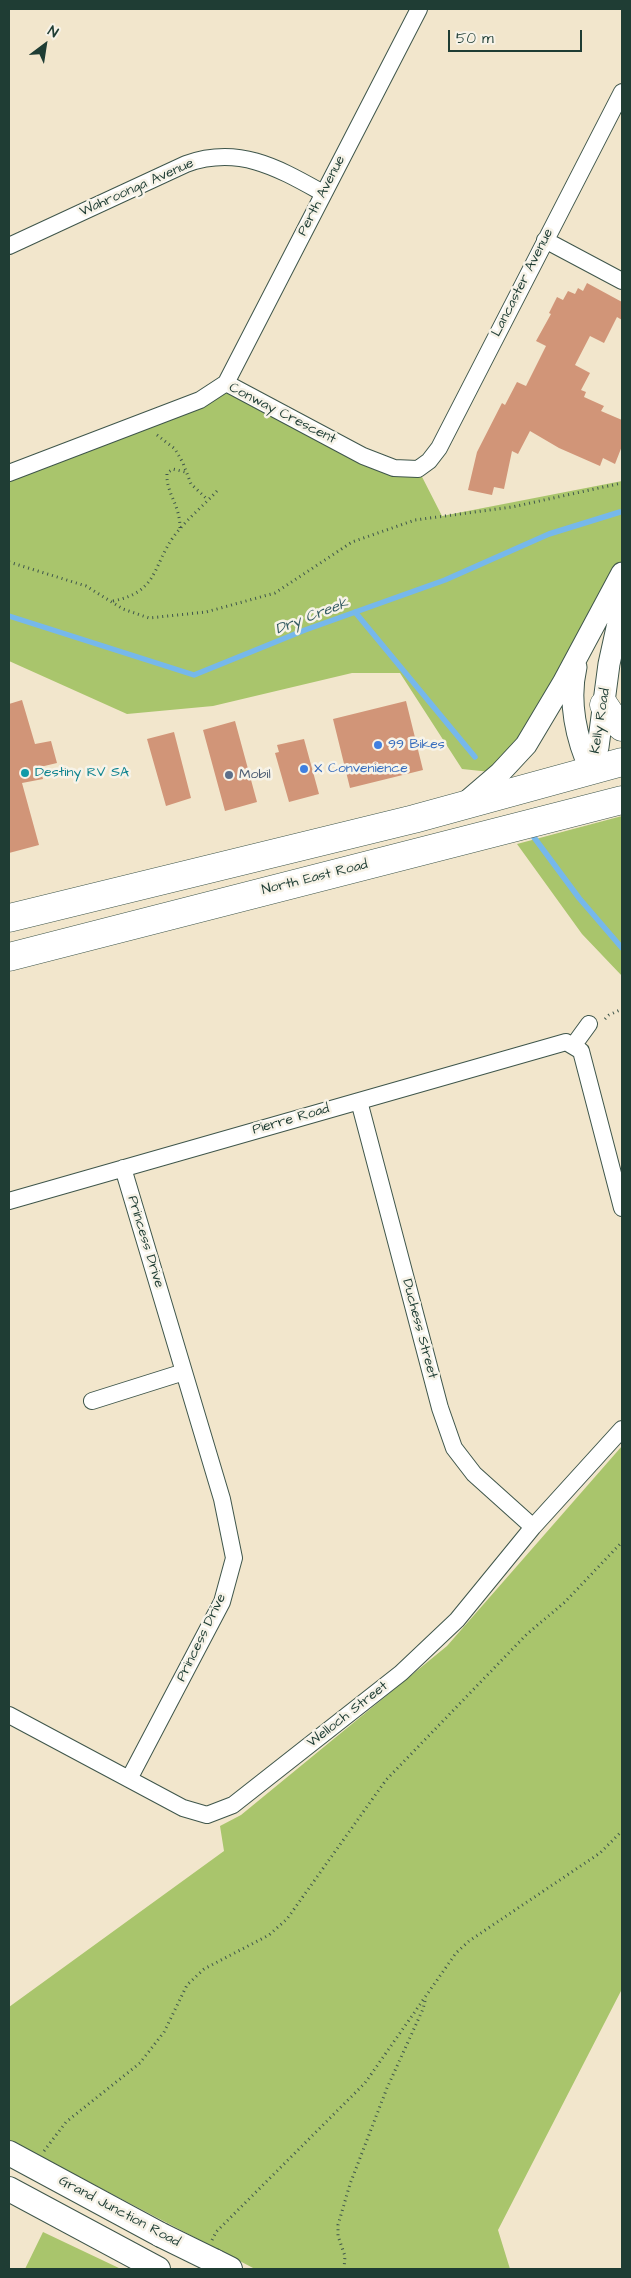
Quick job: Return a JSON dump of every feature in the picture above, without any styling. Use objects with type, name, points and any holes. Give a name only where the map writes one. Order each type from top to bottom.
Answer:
[{"type":"highway","points":[[604,705],[622,728]]},
{"type":"highway","points":[[9,918],[414,819],[463,804],[622,762]]},
{"type":"highway","points":[[591,771],[600,778],[622,784]]},
{"type":"highway","points":[[550,818],[591,771]]},
{"type":"highway","name":"North East Road","points":[[9,957],[622,800]]},
{"type":"main road","name":"Grand Junction Road","points":[[9,2153],[161,2235],[218,2259]]},
{"type":"main road","points":[[10,2188],[153,2267]]},
{"type":"street","name":"Perth Avenue","points":[[226,383],[419,9]]},
{"type":"street","name":"Lancaster Avenue","points":[[418,469],[429,462],[439,448],[622,92]]},
{"type":"street","name":"Wahroonga Avenue","points":[[9,246],[186,164],[206,158],[257,160],[278,168],[323,193]]},
{"type":"street","points":[[545,240],[622,281]]},
{"type":"street","name":"Conway Crescent","points":[[9,473],[200,400],[226,383],[363,456],[394,468],[418,469]]},
{"type":"street","name":"Kelly Road","points":[[463,804],[500,774],[526,745],[563,683],[622,573]]},
{"type":"street","name":"Kelly Road","points":[[591,771],[598,747],[609,664],[622,605]]},
{"type":"street","name":"Kelly Road","points":[[581,647],[573,688],[574,713],[582,751],[591,771]]},
{"type":"street","points":[[589,1024],[573,1046],[581,1051],[622,1208]]},
{"type":"street","name":"Pierre Road","points":[[9,1200],[566,1042],[573,1046]]},
{"type":"street","name":"Duchess Street","points":[[359,1101],[440,1408],[454,1448],[474,1474],[533,1528]]},
{"type":"street","name":"Princess Drive","points":[[122,1168],[222,1499],[234,1558],[222,1602],[129,1779]]},
{"type":"street","points":[[92,1401],[184,1372]]},
{"type":"street","name":"Welloch Street","points":[[9,1715],[183,1808],[207,1815],[233,1806],[401,1673],[457,1620],[533,1528],[622,1429]]},
{"type":"path","points":[[140,423],[175,449],[183,463],[190,484],[208,500]]},
{"type":"path","points":[[180,528],[180,515],[169,492],[167,473],[173,469],[185,472]]},
{"type":"path","points":[[9,562],[86,586],[123,609],[149,618],[206,612],[275,593],[352,542],[415,520],[512,507],[622,483]]},
{"type":"path","points":[[112,601],[126,598],[139,592],[150,580],[180,528],[217,491]]},
{"type":"path","points":[[33,2167],[66,2122],[140,2063],[164,2032],[187,1985],[204,1969],[268,1934],[287,1919],[386,1780],[527,1634],[565,1602],[622,1542]]},
{"type":"path","points":[[218,2259],[216,2232],[365,2083],[456,1954],[469,1941],[600,1854],[622,1831]]},
{"type":"path","points":[[344,2269],[345,2256],[338,2236],[338,2225],[350,2184],[387,2088],[423,2009],[425,1998]]},
{"type":"green space","points":[[226,383],[363,456],[418,469],[442,516],[622,481],[622,573],[500,773],[462,769],[400,673],[352,673],[213,706],[127,714],[9,661],[9,473]]},
{"type":"green space","points":[[622,816],[622,976],[582,934],[517,844]]},
{"type":"green space","points":[[622,1446],[622,1989],[498,2230],[510,2269],[255,2269],[9,2140],[9,2007],[224,1851],[220,1826],[241,1815],[447,1646]]},
{"type":"green space","points":[[43,2232],[121,2269],[25,2269]]},
{"type":"building","points":[[587,283],[622,302],[622,320],[617,317],[604,343],[590,336],[575,365],[590,373],[581,390],[586,392],[584,397],[604,406],[601,411],[622,420],[622,446],[615,464],[603,458],[600,466],[559,448],[530,431],[518,454],[512,451],[504,489],[494,487],[492,495],[468,490],[477,452],[502,403],[505,405],[517,382],[526,386],[546,346],[536,341],[551,314],[549,313],[557,297],[563,300],[568,291],[575,294],[578,288],[583,291]]},
{"type":"building","name":"Destiny RV SA","points":[[22,700],[35,744],[51,741],[57,763],[40,767],[43,779],[22,783],[39,845],[9,853],[9,704]]},
{"type":"building","name":"99 Bikes","points":[[406,701],[423,770],[350,788],[333,719]]},
{"type":"building","points":[[235,721],[257,802],[225,811],[203,730]]},
{"type":"building","points":[[174,732],[191,798],[166,806],[147,739]]},
{"type":"building","points":[[304,739],[319,794],[289,802],[275,753],[279,752],[277,745]]},
{"type":"waterway","name":"Dry Creek","points":[[9,616],[194,675],[305,630],[445,580],[549,534],[620,512]]},
{"type":"waterway","points":[[355,612],[475,757]]},
{"type":"waterway","points":[[533,836],[579,898],[622,948]]},
{"type":"place","name":"99 Bikes","points":[[378,745]]},
{"type":"place","name":"X Convenience","points":[[304,769]]},
{"type":"place","name":"Destiny RV SA","points":[[25,773]]},
{"type":"place","name":"Mobil","points":[[229,775]]}]
